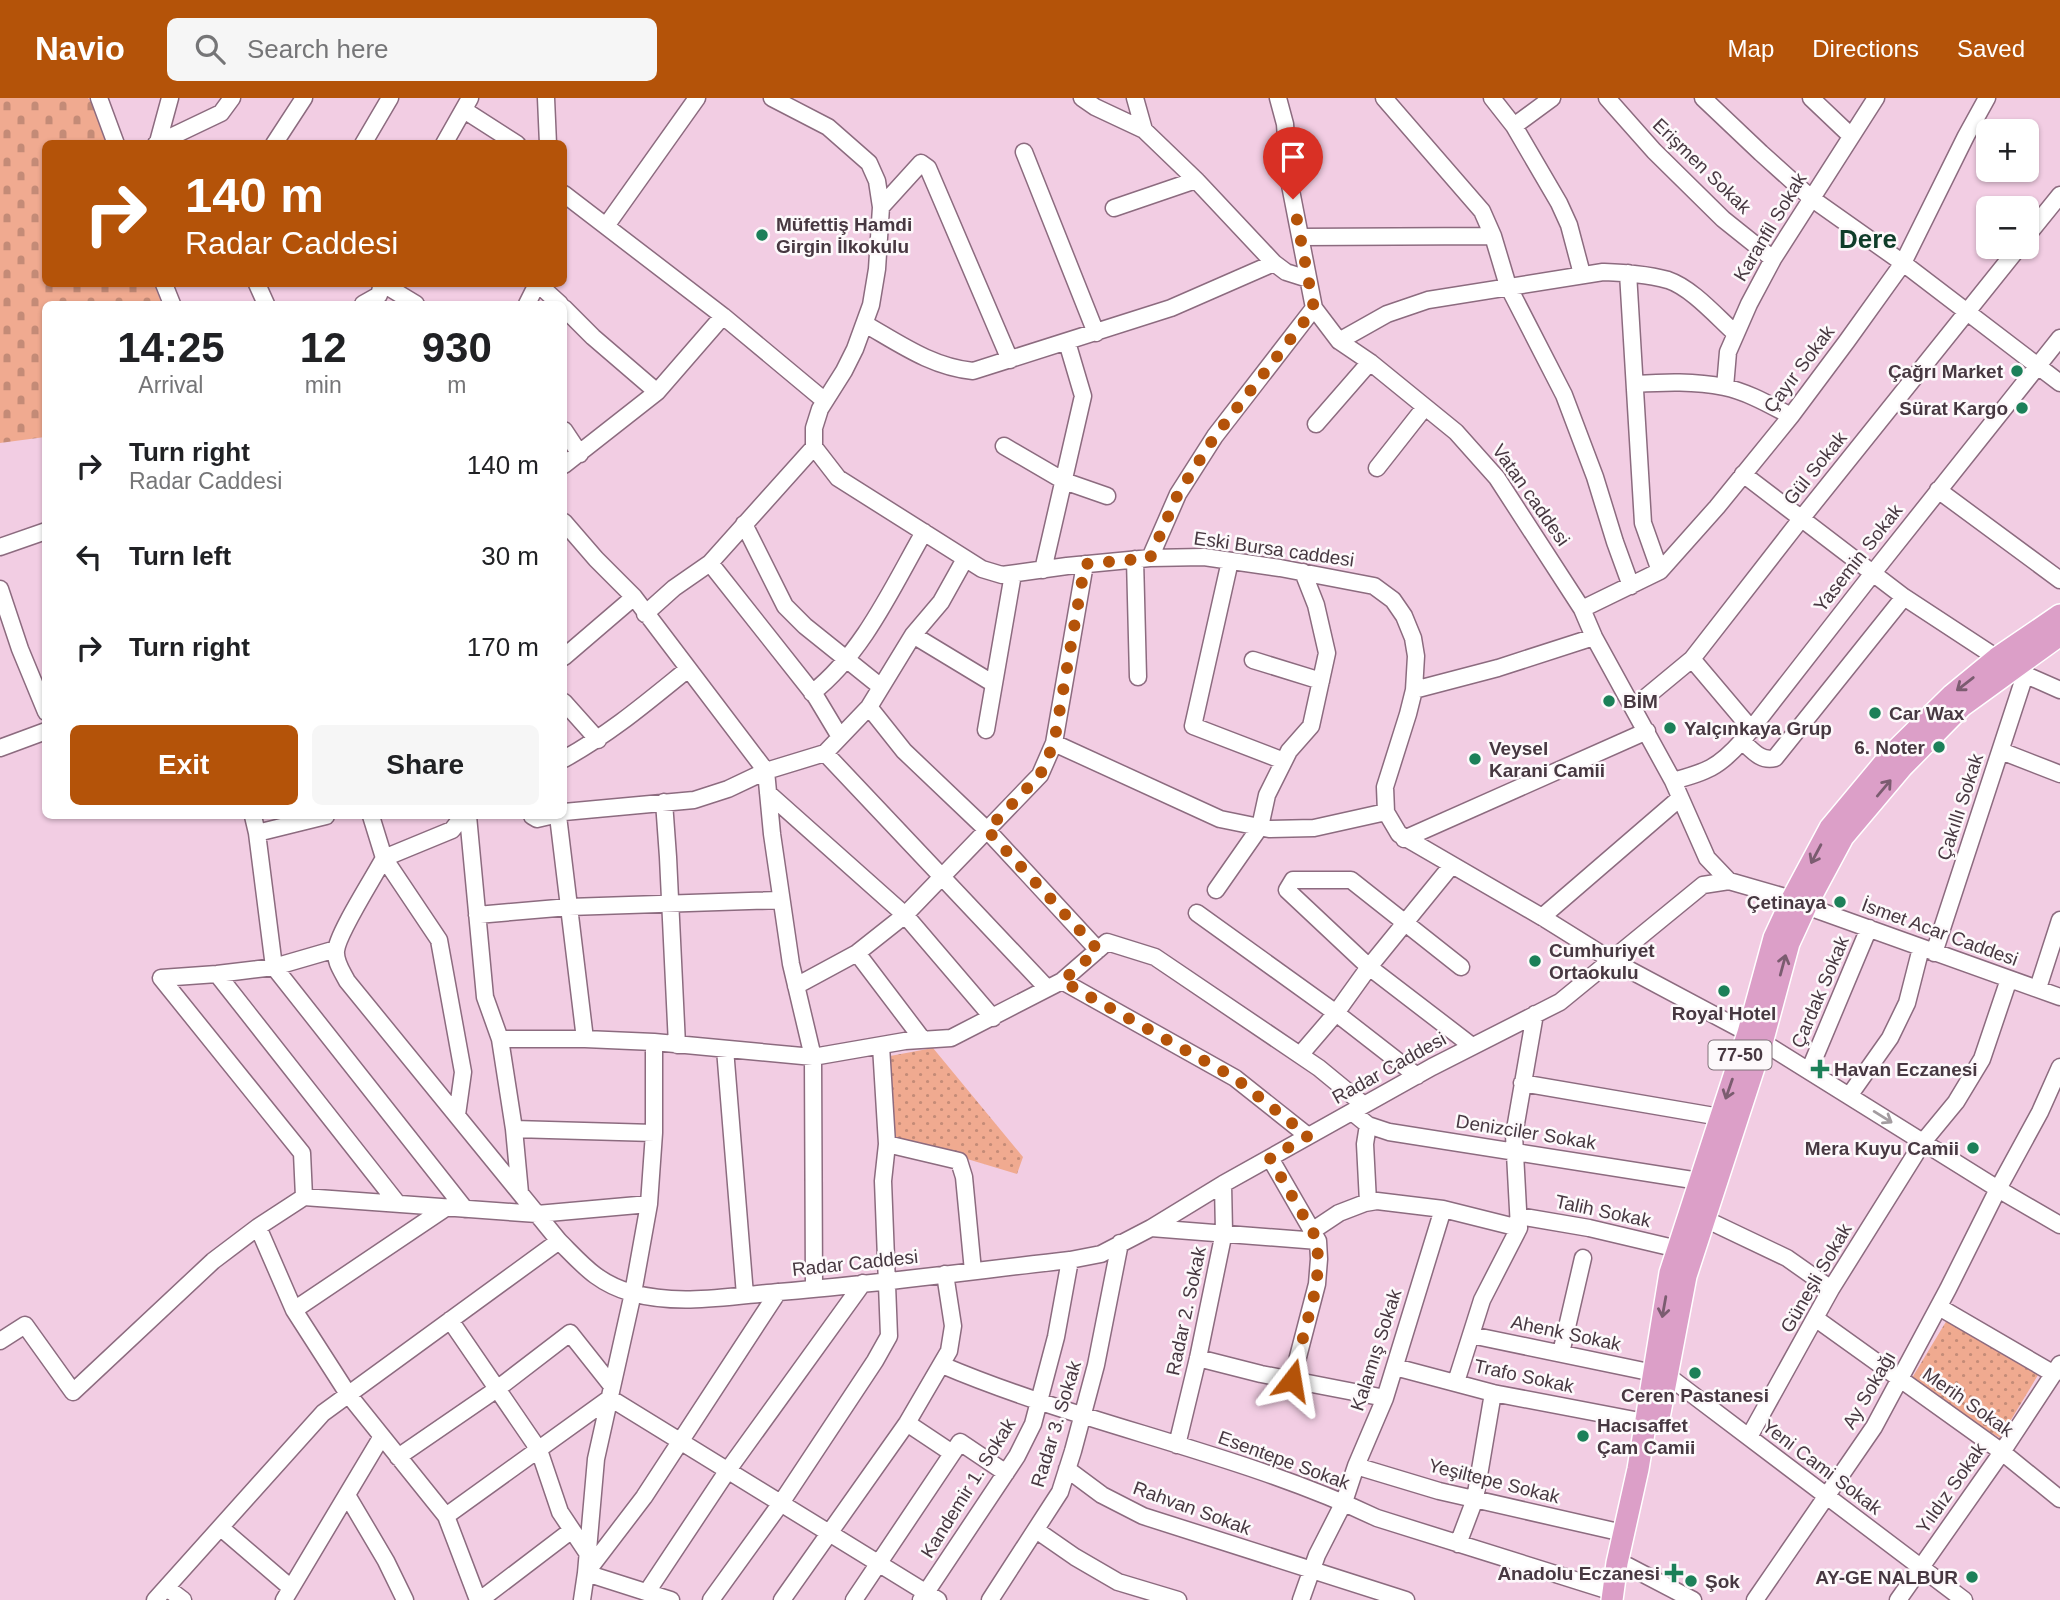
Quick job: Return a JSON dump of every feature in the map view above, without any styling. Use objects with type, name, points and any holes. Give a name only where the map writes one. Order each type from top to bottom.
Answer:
[{"type":"main road","name":"77-50","points":[[2011,668],[2060,615]]},
{"type":"main road","name":"77-50","points":[[1616,1597],[1623,1533],[1645,1422],[1755,1038],[1774,938],[1799,902],[1830,828],[1890,756],[1952,695],[2011,668],[2060,635]]},
{"type":"main road","name":"77-50","points":[[1616,1597],[1628,1566],[1660,1375],[1670,1273],[1720,1117],[1755,1038]]},
{"type":"street","points":[[99,98],[115,140]]},
{"type":"street","points":[[158,140],[170,98]]},
{"type":"street","points":[[163,140],[221,113],[232,98]]},
{"type":"street","points":[[277,140],[304,98]]},
{"type":"street","points":[[365,140],[390,98]]},
{"type":"street","points":[[546,98],[548,140]]},
{"type":"street","points":[[606,226],[697,98]]},
{"type":"street","points":[[645,614],[674,588],[710,563],[814,447],[814,428],[820,409],[844,371],[871,305],[877,269],[881,207],[877,181],[869,163],[828,127],[772,98]]},
{"type":"street","points":[[1082,98],[1144,130],[1196,180],[1273,263],[1286,272],[1308,279]]},
{"type":"street","points":[[1135,98],[1144,130]]},
{"type":"street","name":"Vatan caddesi","points":[[1278,98],[1285,124],[1289,180],[1314,309],[1339,341],[1370,362],[1456,432],[1497,478],[1582,609],[1594,637],[1673,780],[1707,858],[1729,881]]},
{"type":"street","points":[[1384,98],[1482,211],[1493,236],[1508,286],[1564,395],[1595,477],[1631,586]]},
{"type":"street","points":[[1492,98],[1514,126],[1559,203],[1569,225],[1582,274]]},
{"type":"street","points":[[1514,126],[1552,98]]},
{"type":"street","name":"Erişmen Sokak","points":[[1608,98],[1654,151],[1713,210],[1773,259]]},
{"type":"street","points":[[1703,98],[1811,198],[1903,263],[2060,383]]},
{"type":"street","points":[[1811,98],[1851,136]]},
{"type":"street","name":"Karanfil Sokak","points":[[1725,387],[1728,352],[1749,304],[1773,259],[1876,98]]},
{"type":"street","name":"Çayır Sokak","points":[[1582,609],[1660,571],[1791,416],[1903,263],[1987,98]]},
{"type":"street","points":[[446,140],[467,104],[512,140]]},
{"type":"street","points":[[1024,152],[1096,333]]},
{"type":"street","points":[[881,207],[921,163],[928,168],[1010,360]]},
{"type":"street","points":[[1114,208],[1196,180]]},
{"type":"street","points":[[2039,221],[2060,195]]},
{"type":"street","points":[[567,196],[723,316],[825,401]]},
{"type":"street","points":[[1300,237],[1493,236]]},
{"type":"street","name":"Gül Sokak","points":[[1634,707],[1692,659],[2010,259]]},
{"type":"street","points":[[865,324],[928,360],[952,369],[973,371],[1171,308],[1273,263]]},
{"type":"street","points":[[1339,341],[1387,314],[1428,300],[1603,272],[1628,273],[1670,281],[1690,293],[1736,334]]},
{"type":"street","points":[[1628,273],[1643,523],[1660,571]]},
{"type":"street","points":[[368,301],[379,295],[382,287]]},
{"type":"street","points":[[388,287],[411,301]]},
{"type":"street","points":[[541,287],[557,301]]},
{"type":"street","points":[[1138,677],[1142,558],[1215,436],[1314,309]]},
{"type":"street","points":[[567,311],[657,392]]},
{"type":"street","points":[[567,464],[657,392],[723,316]]},
{"type":"street","name":"Yasemin Sokak","points":[[1673,780],[1705,772],[1720,764],[1747,736],[2060,338]]},
{"type":"street","points":[[1043,570],[1083,396],[1067,342]]},
{"type":"street","points":[[1316,424],[1370,362]]},
{"type":"street","points":[[1635,384],[1672,381],[1725,387],[1759,399],[1791,416]]},
{"type":"street","points":[[1377,468],[1425,407]]},
{"type":"street","points":[[567,434],[580,454]]},
{"type":"street","points":[[1004,446],[1063,481],[1107,496]]},
{"type":"street","name":"Eski Bursa caddesi","points":[[814,447],[838,478],[965,559],[982,569],[1002,575],[1142,558],[1204,557],[1374,586],[1393,600],[1404,617],[1413,638],[1416,656],[1414,690],[1385,787],[1386,812]]},
{"type":"street","points":[[1743,474],[1904,597],[2011,668],[2060,690]]},
{"type":"street","points":[[1938,491],[2060,580]]},
{"type":"street","points":[[744,524],[785,606],[805,626],[881,687]]},
{"type":"street","points":[[567,525],[634,597],[766,771],[790,964],[813,1056],[814,1289]]},
{"type":"street","points":[[0,547],[42,532]]},
{"type":"street","points":[[812,693],[831,678],[878,613],[924,532]]},
{"type":"street","points":[[567,812],[694,800],[728,789],[766,771],[825,753],[869,707],[912,635],[941,602],[965,559]]},
{"type":"street","points":[[1230,561],[1193,726],[1284,761]]},
{"type":"street","points":[[710,563],[812,693],[840,737]]},
{"type":"street","points":[[796,986],[857,953],[905,915],[1040,775],[1054,743],[1085,564]]},
{"type":"street","points":[[1216,890],[1260,827],[1267,794],[1289,751],[1311,726],[1327,653],[1316,605],[1303,572]]},
{"type":"street","points":[[986,730],[1013,574]]},
{"type":"street","points":[[0,589],[20,649],[42,702]]},
{"type":"street","points":[[567,654],[634,597]]},
{"type":"street","points":[[1692,659],[1760,757],[1768,760],[1775,758],[1904,597]]},
{"type":"street","points":[[912,635],[994,684]]},
{"type":"street","points":[[1414,690],[1498,668],[1594,637]]},
{"type":"street","points":[[1253,660],[1321,681]]},
{"type":"street","name":"Çakıllı Sokak","points":[[1849,1096],[1878,1056],[1895,1026],[1928,950],[2001,751],[2011,668]]},
{"type":"street","points":[[567,761],[636,712],[688,669]]},
{"type":"street","points":[[567,705],[598,740]]},
{"type":"street","points":[[500,1039],[654,1042],[813,1056],[951,1038],[1054,984],[1098,950],[987,830],[904,751],[869,707]]},
{"type":"street","points":[[1404,839],[1647,731]]},
{"type":"street","points":[[0,748],[42,732]]},
{"type":"street","points":[[1054,743],[1220,819],[1269,829],[1314,828],[1386,812],[1404,839],[1542,917],[1611,960],[1755,1038],[2060,1225]]},
{"type":"street","points":[[2001,751],[2060,774]]},
{"type":"street","points":[[825,753],[942,876],[1054,984],[1235,1078],[1308,1136]]},
{"type":"street","points":[[768,793],[905,915],[993,1018]]},
{"type":"street","points":[[1542,917],[1681,798]]},
{"type":"street","points":[[664,802],[677,1045]]},
{"type":"street","points":[[254,819],[274,967],[465,1209]]},
{"type":"street","points":[[257,832],[313,819]]},
{"type":"street","points":[[372,819],[384,858],[439,940],[463,1072],[457,1115]]},
{"type":"street","points":[[304,1197],[302,1153],[162,978],[274,967],[336,949],[341,934],[384,858],[452,830],[463,819]]},
{"type":"street","points":[[466,819],[485,997],[500,1039],[514,1129],[520,1193]]},
{"type":"street","points":[[558,819],[585,1039]]},
{"type":"street","points":[[1707,858],[1703,885],[1729,881],[1799,902]]},
{"type":"street","points":[[1300,1055],[1452,865]]},
{"type":"street","points":[[1461,967],[1351,880],[1293,880],[1287,890],[1369,967],[1472,1046]]},
{"type":"street","name":"Radar Caddesi","points":[[336,949],[337,963],[347,981],[559,1241],[593,1275],[612,1286],[665,1298],[745,1295],[887,1282],[1101,1254],[1358,1108],[1560,1002],[1703,885]]},
{"type":"street","points":[[477,915],[569,907],[781,900]]},
{"type":"street","name":"İsmet Acar Caddesi","points":[[1799,902],[2060,997]]},
{"type":"street","points":[[1196,913],[1336,1013],[1417,1076]]},
{"type":"street","points":[[2038,988],[2060,920]]},
{"type":"street","name":"Çardak Sokak","points":[[1809,1071],[1869,929]]},
{"type":"street","name":"Denizciler Sokak","points":[[1098,950],[1107,942],[1155,957],[1319,1068],[1358,1108],[1368,1125],[1389,1132],[1699,1181]]},
{"type":"street","points":[[857,953],[923,1040]]},
{"type":"street","points":[[217,974],[398,1204]]},
{"type":"street","name":"Güneşli Sokak","points":[[1749,1437],[1831,1289],[1923,1142],[1956,1102],[1982,1059],[2009,979]]},
{"type":"street","points":[[1456,1382],[1482,1300],[1519,1222],[1514,1135],[1535,1014]]},
{"type":"street","points":[[582,1600],[596,1459],[634,1293],[649,1204],[654,1133],[654,1042]]},
{"type":"street","points":[[711,1600],[781,1503],[889,1336],[883,1181],[887,1144],[881,1046]]},
{"type":"street","points":[[725,1049],[745,1295]]},
{"type":"street","name":"Ay Sokağı","points":[[1755,1600],[1874,1427],[2040,1112],[2060,1067]]},
{"type":"street","points":[[1522,1083],[1720,1117]]},
{"type":"street","points":[[1152,1227],[1315,1236],[1339,1213],[1368,1202],[1365,1144],[1368,1125]]},
{"type":"street","points":[[514,1129],[654,1133]]},
{"type":"street","points":[[887,1144],[959,1161],[964,1177],[973,1271]]},
{"type":"street","points":[[1270,1158],[1315,1236],[1317,1284],[1292,1380]]},
{"type":"street","name":"Radar 2. Sokak","points":[[1177,1445],[1224,1233],[1223,1184]]},
{"type":"street","points":[[0,1341],[25,1325],[73,1392],[213,1261],[304,1197],[537,1214],[649,1204]]},
{"type":"street","name":"Talih Sokak","points":[[1368,1202],[1443,1209],[1519,1222],[1590,1228],[1678,1249]]},
{"type":"street","points":[[294,1310],[447,1207]]},
{"type":"street","name":"Kalamış Sokak","points":[[1301,1600],[1317,1555],[1344,1502],[1385,1398],[1443,1209]]},
{"type":"street","points":[[1703,1218],[1787,1258],[1831,1289]]},
{"type":"street","points":[[258,1227],[294,1310],[348,1394],[446,1516],[479,1600],[572,1530]]},
{"type":"street","points":[[155,1600],[323,1413],[559,1241]]},
{"type":"street","name":"Radar 3. Sokak","points":[[990,1600],[1060,1492],[1096,1365],[1120,1243]]},
{"type":"street","points":[[1561,1353],[1583,1258]]},
{"type":"street","name":"Kandemir 1. Sokak","points":[[928,1598],[1017,1456],[1033,1424],[1056,1337],[1070,1260]]},
{"type":"street","points":[[782,1600],[907,1423],[949,1351],[953,1326],[945,1274]]},
{"type":"street","points":[[647,1592],[728,1470],[863,1283]]},
{"type":"street","points":[[586,1573],[644,1497],[778,1292]]},
{"type":"street","points":[[1939,1307],[2057,1369]]},
{"type":"street","name":"Merih Sokak","points":[[1815,1318],[2002,1452],[2060,1499]]},
{"type":"street","points":[[450,1320],[540,1450],[560,1512],[588,1554]]},
{"type":"street","points":[[398,1457],[497,1389],[570,1333],[611,1392],[681,1441],[830,1532],[928,1598]]},
{"type":"street","name":"Ahenk Sokak","points":[[1471,1335],[1660,1375]]},
{"type":"street","points":[[1198,1358],[1385,1398]]},
{"type":"street","name":"Esentepe Sokak","points":[[942,1365],[1038,1403],[1177,1445],[1344,1502],[1377,1518],[1616,1597]]},
{"type":"street","name":"Trafo Sokak","points":[[1395,1367],[1493,1393],[1645,1422]]},
{"type":"street","name":"Yıldız Sokak","points":[[1898,1600],[2057,1369]]},
{"type":"street","name":"Yeni Cami Sokak","points":[[1660,1375],[1749,1437],[1964,1600]]},
{"type":"street","points":[[446,1516],[540,1450],[611,1392]]},
{"type":"street","points":[[1458,1544],[1475,1499],[1493,1393]]},
{"type":"street","points":[[907,1423],[952,1453]]},
{"type":"street","points":[[221,1528],[288,1594],[382,1436]]},
{"type":"street","points":[[854,1600],[960,1442],[1006,1473]]},
{"type":"street","name":"Yeşiltepe Sokak","points":[[1356,1466],[1438,1491],[1623,1533]]},
{"type":"street","name":"Rahvan Sokak","points":[[1067,1469],[1102,1495],[1143,1516],[1406,1600]]},
{"type":"street","points":[[347,1495],[386,1561],[405,1600]]},
{"type":"street","points":[[1036,1530],[1118,1582],[1178,1600]]},
{"type":"street","points":[[1628,1566],[1693,1600]]},
{"type":"street","points":[[586,1573],[671,1600]]},
{"type":"street","points":[[167,1588],[183,1600]]},
{"type":"green space","points":[[0,98],[88,98],[105,140],[42,140],[42,287],[155,287],[161,301],[42,301],[42,437],[0,443]]},
{"type":"green space","points":[[933,1048],[1023,1157],[1017,1174],[891,1136],[890,1056]]},
{"type":"green space","points":[[1947,1320],[2038,1375],[2000,1438],[1909,1383]]},
{"type":"place","name":"Müfettiş Hamdi Girgin İlkokulu","points":[[762,235]]},
{"type":"place","name":"Çağrı Market","points":[[2017,371]]},
{"type":"place","name":"Sürat Kargo","points":[[2022,408]]},
{"type":"place","name":"BİM","points":[[1609,701]]},
{"type":"place","name":"Car Wax","points":[[1875,713]]},
{"type":"place","name":"Yalçınkaya Grup","points":[[1670,728]]},
{"type":"place","name":"6. Noter","points":[[1939,747]]},
{"type":"place","name":"Veysel Karani Camii","points":[[1475,759]]},
{"type":"place","name":"Çetinaya","points":[[1840,902]]},
{"type":"place","name":"Cumhuriyet Ortaokulu","points":[[1535,961]]},
{"type":"place","name":"Royal Hotel","points":[[1724,991]]},
{"type":"place","name":"Havan Eczanesi","points":[[1820,1069]]},
{"type":"place","name":"Mera Kuyu Camii","points":[[1973,1148]]},
{"type":"place","name":"Ceren Pastanesi","points":[[1695,1373]]},
{"type":"place","name":"Hacısaffet Çam Camii","points":[[1583,1436]]},
{"type":"place","name":"Anadolu Eczanesi","points":[[1674,1573]]},
{"type":"place","name":"AY-GE NALBUR","points":[[1972,1577]]},
{"type":"place","name":"Şok","points":[[1691,1581]]},
{"type":"district","name":"Dere","points":[[1868,239]]},
{"type":"route","points":[[1292,1380],[1317,1284],[1318,1241],[1270,1158],[1308,1136],[1235,1078],[1062,981],[1098,950],[987,830],[1040,775],[1054,743],[1085,564],[1150,558],[1178,494],[1215,436],[1314,309],[1293,199]]}]
